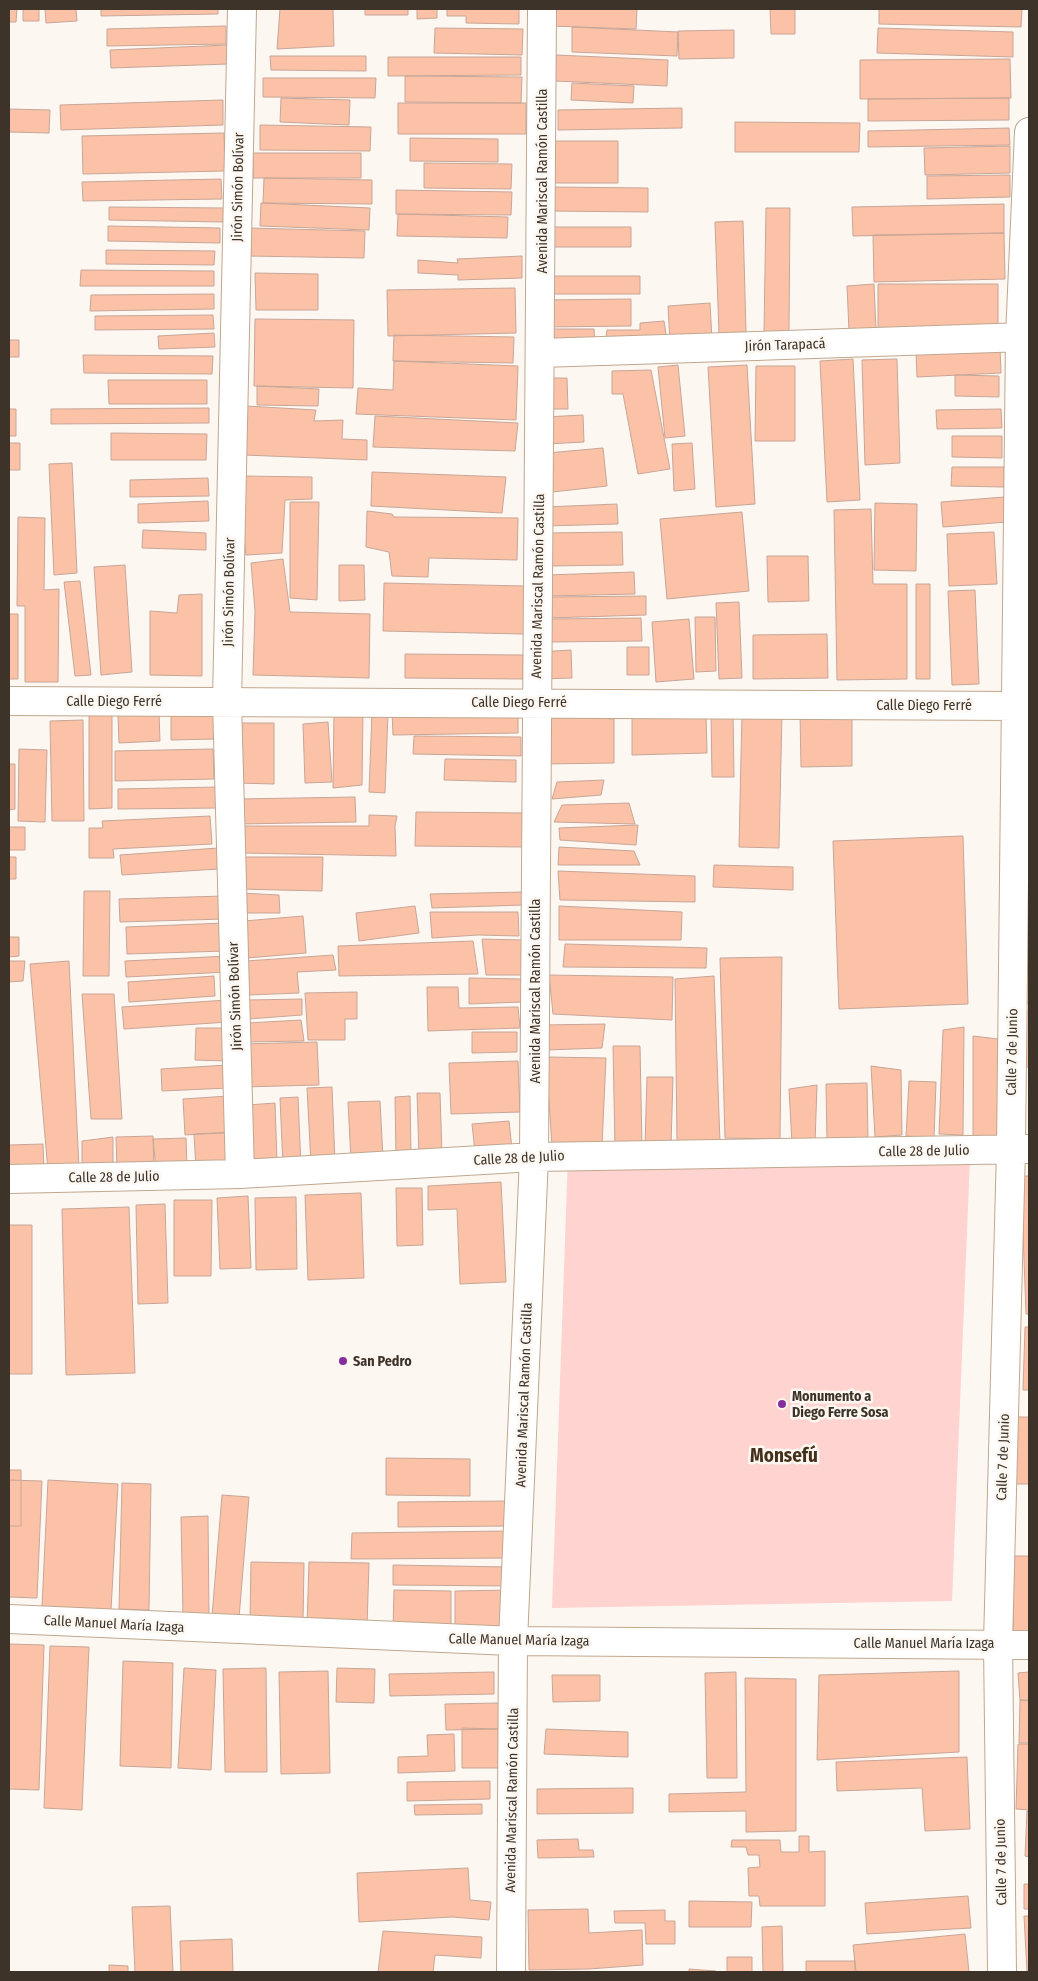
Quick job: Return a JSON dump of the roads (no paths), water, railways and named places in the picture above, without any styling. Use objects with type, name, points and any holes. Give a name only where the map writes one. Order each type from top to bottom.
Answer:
[{"type":"street","name":"Jirón Simón Bolívar","points":[[240,1174],[227,702],[242,9]]},
{"type":"street","name":"Avenida Mariscal Ramón Castilla","points":[[510,1972],[514,1641],[534,1157],[542,9]]},
{"type":"street","name":"Calle 7 de Junio","points":[[1002,1972],[998,1643],[1020,1149],[1025,337],[1029,132]]},
{"type":"street","name":"Jirón Tarapacá","points":[[541,353],[1025,337]]},
{"type":"street","name":"Calle Diego Ferré","points":[[9,701],[536,702],[1023,706]]},
{"type":"street","name":"Calle 28 de Julio","points":[[9,1179],[240,1174],[534,1157],[1020,1149]]},
{"type":"street","name":"Calle Manuel María Izaga","points":[[9,1619],[514,1641],[998,1643],[1029,1645]]},
{"type":"place","name":"San Pedro","points":[[343,1361]]},
{"type":"place","name":"Monumento a Diego Ferre Sosa","points":[[782,1404]]},
{"type":"district","name":"Monsefú","points":[[784,1455]]}]
